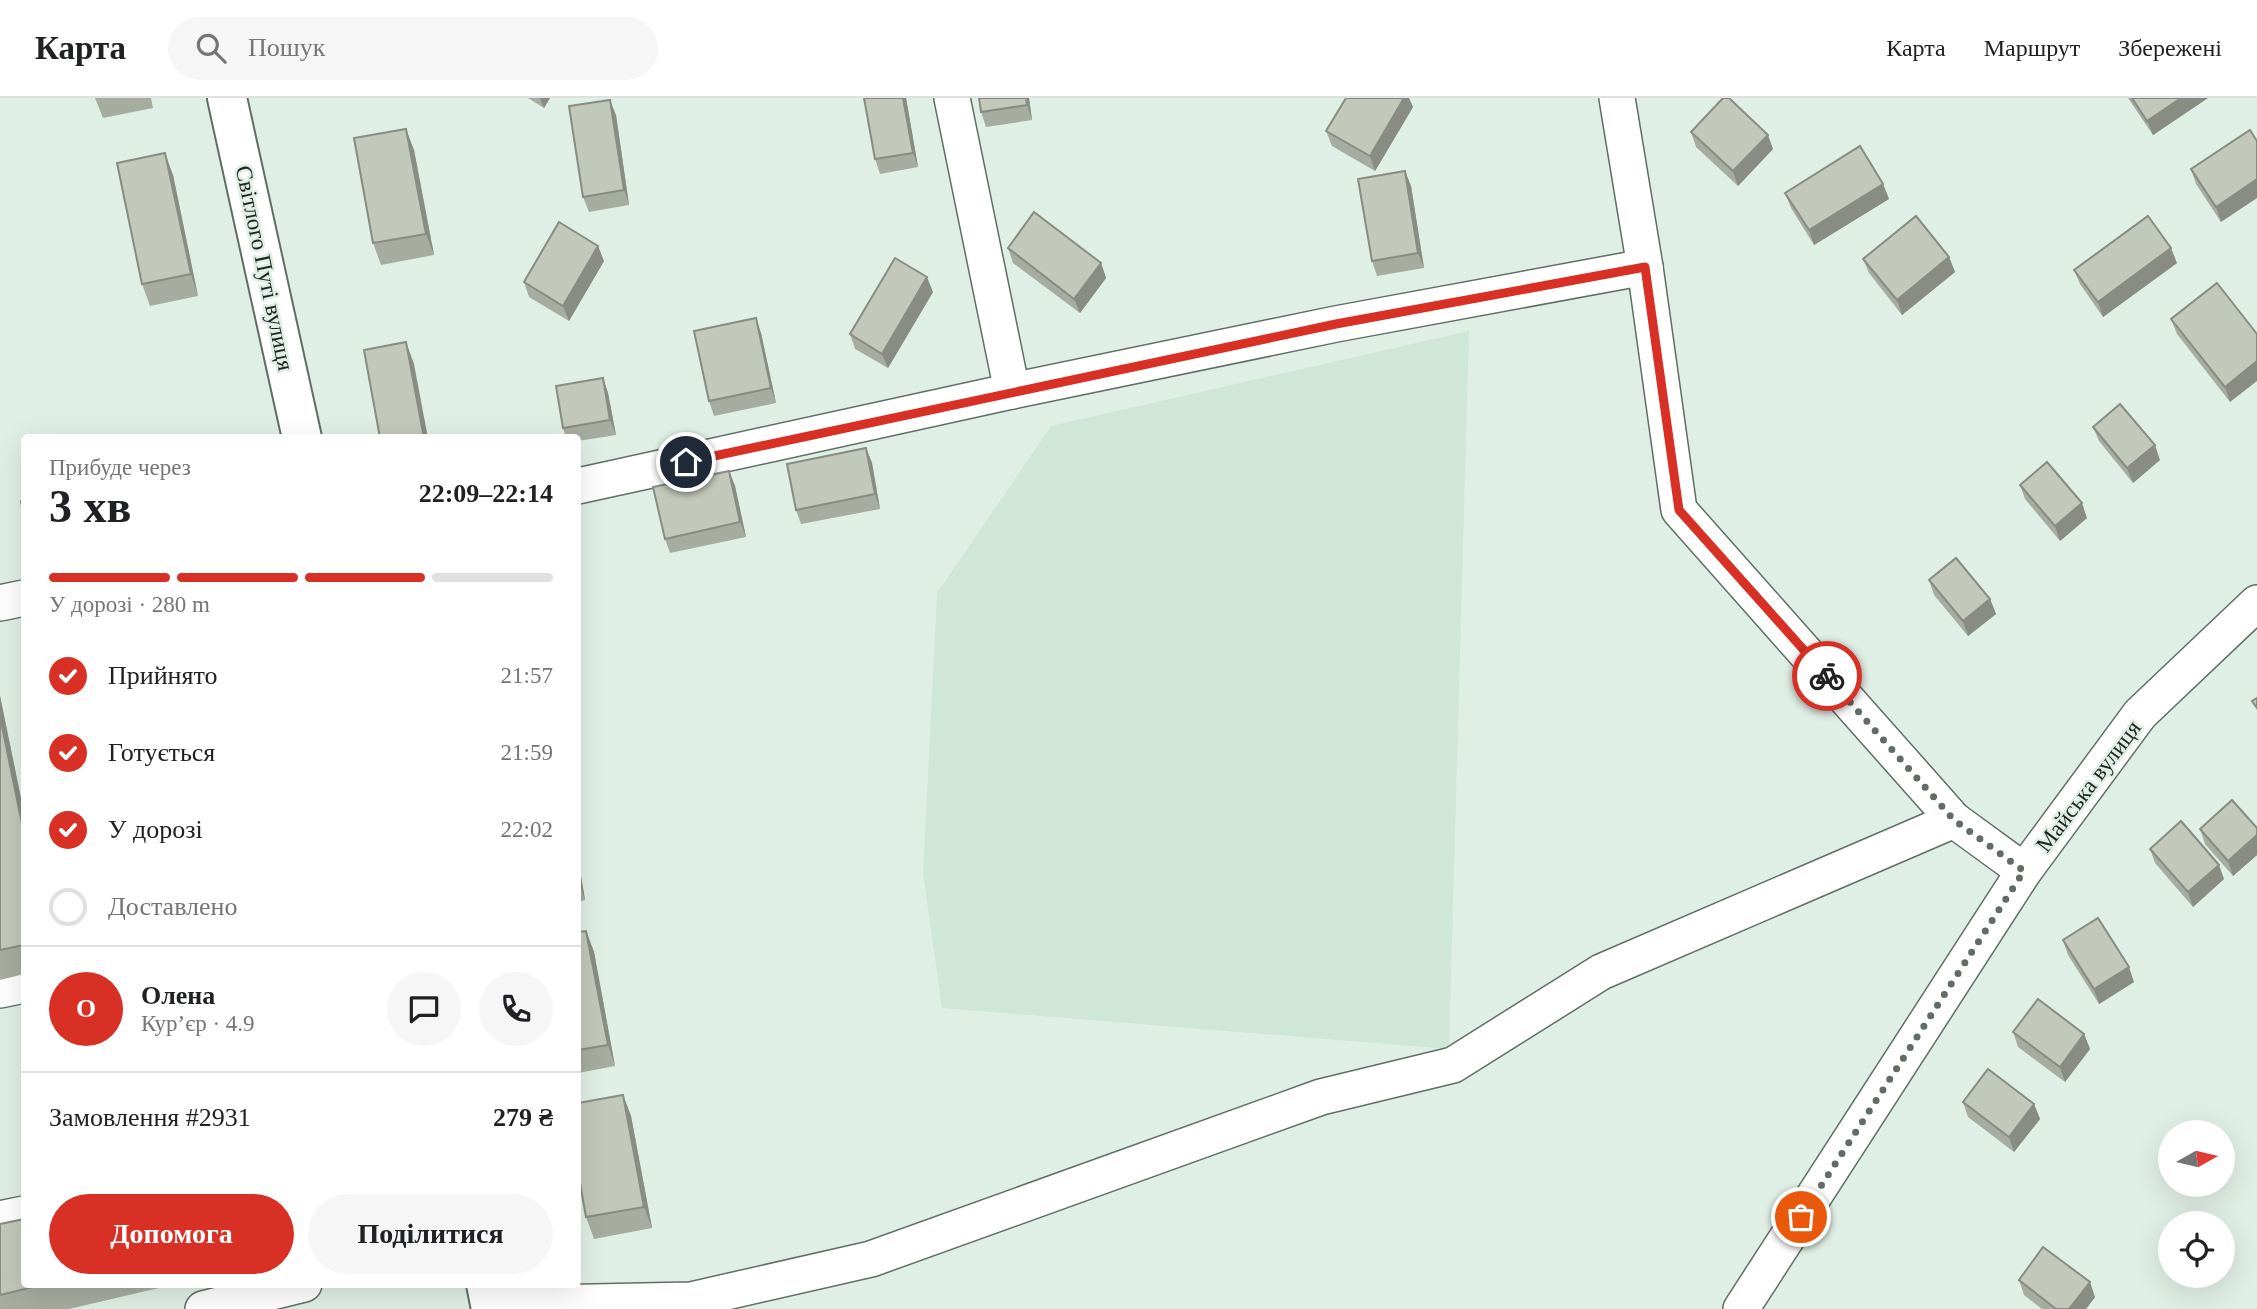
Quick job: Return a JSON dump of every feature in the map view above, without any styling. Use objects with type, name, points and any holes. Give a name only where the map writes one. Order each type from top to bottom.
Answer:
[{"type":"main road","name":"Світлого Путі вулиця","points":[[228,98],[301,434]]},
{"type":"street","points":[[952,98],[1013,391]]},
{"type":"street","points":[[1617,98],[1645,267],[1679,510],[1954,820],[2024,871]]},
{"type":"street","points":[[581,485],[1336,324],[1645,267]]},
{"type":"street","points":[[0,603],[21,599]]},
{"type":"street","name":"Майська вулиця","points":[[1741,1309],[2024,871],[2140,714],[2257,603]]},
{"type":"street","points":[[489,1299],[691,1300],[872,1259],[1321,1097],[1453,1065],[1601,972],[1954,820]]},
{"type":"street","points":[[0,990],[21,986]]},
{"type":"street","points":[[0,1219],[21,1214]]},
{"type":"street","points":[[202,1309],[288,1288]]},
{"type":"shaded area","points":[[1469,331],[1449,1049],[942,1008],[923,873],[937,593],[1051,426]]},
{"type":"building","points":[[864,98],[903,98],[913,153],[875,159]]},
{"type":"building","points":[[979,98],[1026,98],[1027,105],[981,112]]},
{"type":"building","points":[[1346,98],[1404,98],[1370,156],[1326,131]]},
{"type":"building","points":[[1723,98],[1729,98],[1768,135],[1733,171],[1691,132]]},
{"type":"building","points":[[2132,98],[2181,98],[2147,121]]},
{"type":"building","points":[[610,100],[624,190],[583,197],[569,106]]},
{"type":"building","points":[[406,129],[426,234],[373,243],[354,138]]},
{"type":"building","points":[[2250,130],[2257,141],[2257,179],[2216,207],[2191,169]]},
{"type":"building","points":[[1860,146],[1883,184],[1809,230],[1785,193]]},
{"type":"building","points":[[165,153],[191,274],[142,284],[117,163]]},
{"type":"building","points":[[1405,171],[1418,253],[1372,261],[1358,179]]},
{"type":"building","points":[[1034,212],[1101,263],[1074,299],[1008,248]]},
{"type":"building","points":[[1916,216],[1949,257],[1897,300],[1863,259]]},
{"type":"building","points":[[2148,216],[2171,248],[2098,302],[2074,270]]},
{"type":"building","points":[[559,222],[598,246],[563,306],[524,282]]},
{"type":"building","points":[[895,258],[927,277],[882,354],[850,334]]},
{"type":"building","points":[[2217,283],[2257,334],[2257,361],[2225,387],[2171,319]]},
{"type":"building","points":[[756,318],[771,388],[709,401],[694,331]]},
{"type":"building","points":[[406,342],[423,434],[379,434],[364,350]]},
{"type":"building","points":[[603,378],[610,420],[563,428],[556,386]]},
{"type":"building","points":[[2120,404],[2155,445],[2127,468],[2093,427]]},
{"type":"building","points":[[866,448],[875,494],[796,510],[787,464]]},
{"type":"building","points":[[2047,462],[2082,503],[2055,526],[2020,485]]},
{"type":"building","points":[[729,471],[740,522],[665,539],[653,487]]},
{"type":"building","points":[[1956,558],[1990,599],[1963,621],[1929,580]]},
{"type":"building","points":[[0,717],[21,818],[21,946],[0,950]]},
{"type":"building","points":[[2232,800],[2257,828],[2257,835],[2228,861],[2200,829]]},
{"type":"building","points":[[2181,821],[2219,865],[2188,892],[2150,849]]},
{"type":"building","points":[[2098,918],[2129,967],[2094,989],[2063,940]]},
{"type":"building","points":[[586,931],[608,1045],[581,1050],[581,932]]},
{"type":"building","points":[[2038,999],[2084,1034],[2060,1067],[2013,1032]]},
{"type":"building","points":[[1988,1069],[2034,1104],[2009,1137],[1963,1102]]},
{"type":"building","points":[[623,1095],[644,1207],[586,1217],[581,1189],[581,1102]]},
{"type":"building","points":[[21,1220],[21,1288],[29,1288],[0,1295],[0,1224]]},
{"type":"building","points":[[2043,1247],[2090,1282],[2069,1309],[2056,1309],[2019,1280]]},
{"type":"way so far","points":[[1801,1217],[2024,871],[1954,820],[1827,676]]},
{"type":"route","points":[[686,462],[1336,324],[1645,267],[1679,510],[1827,676]]}]
